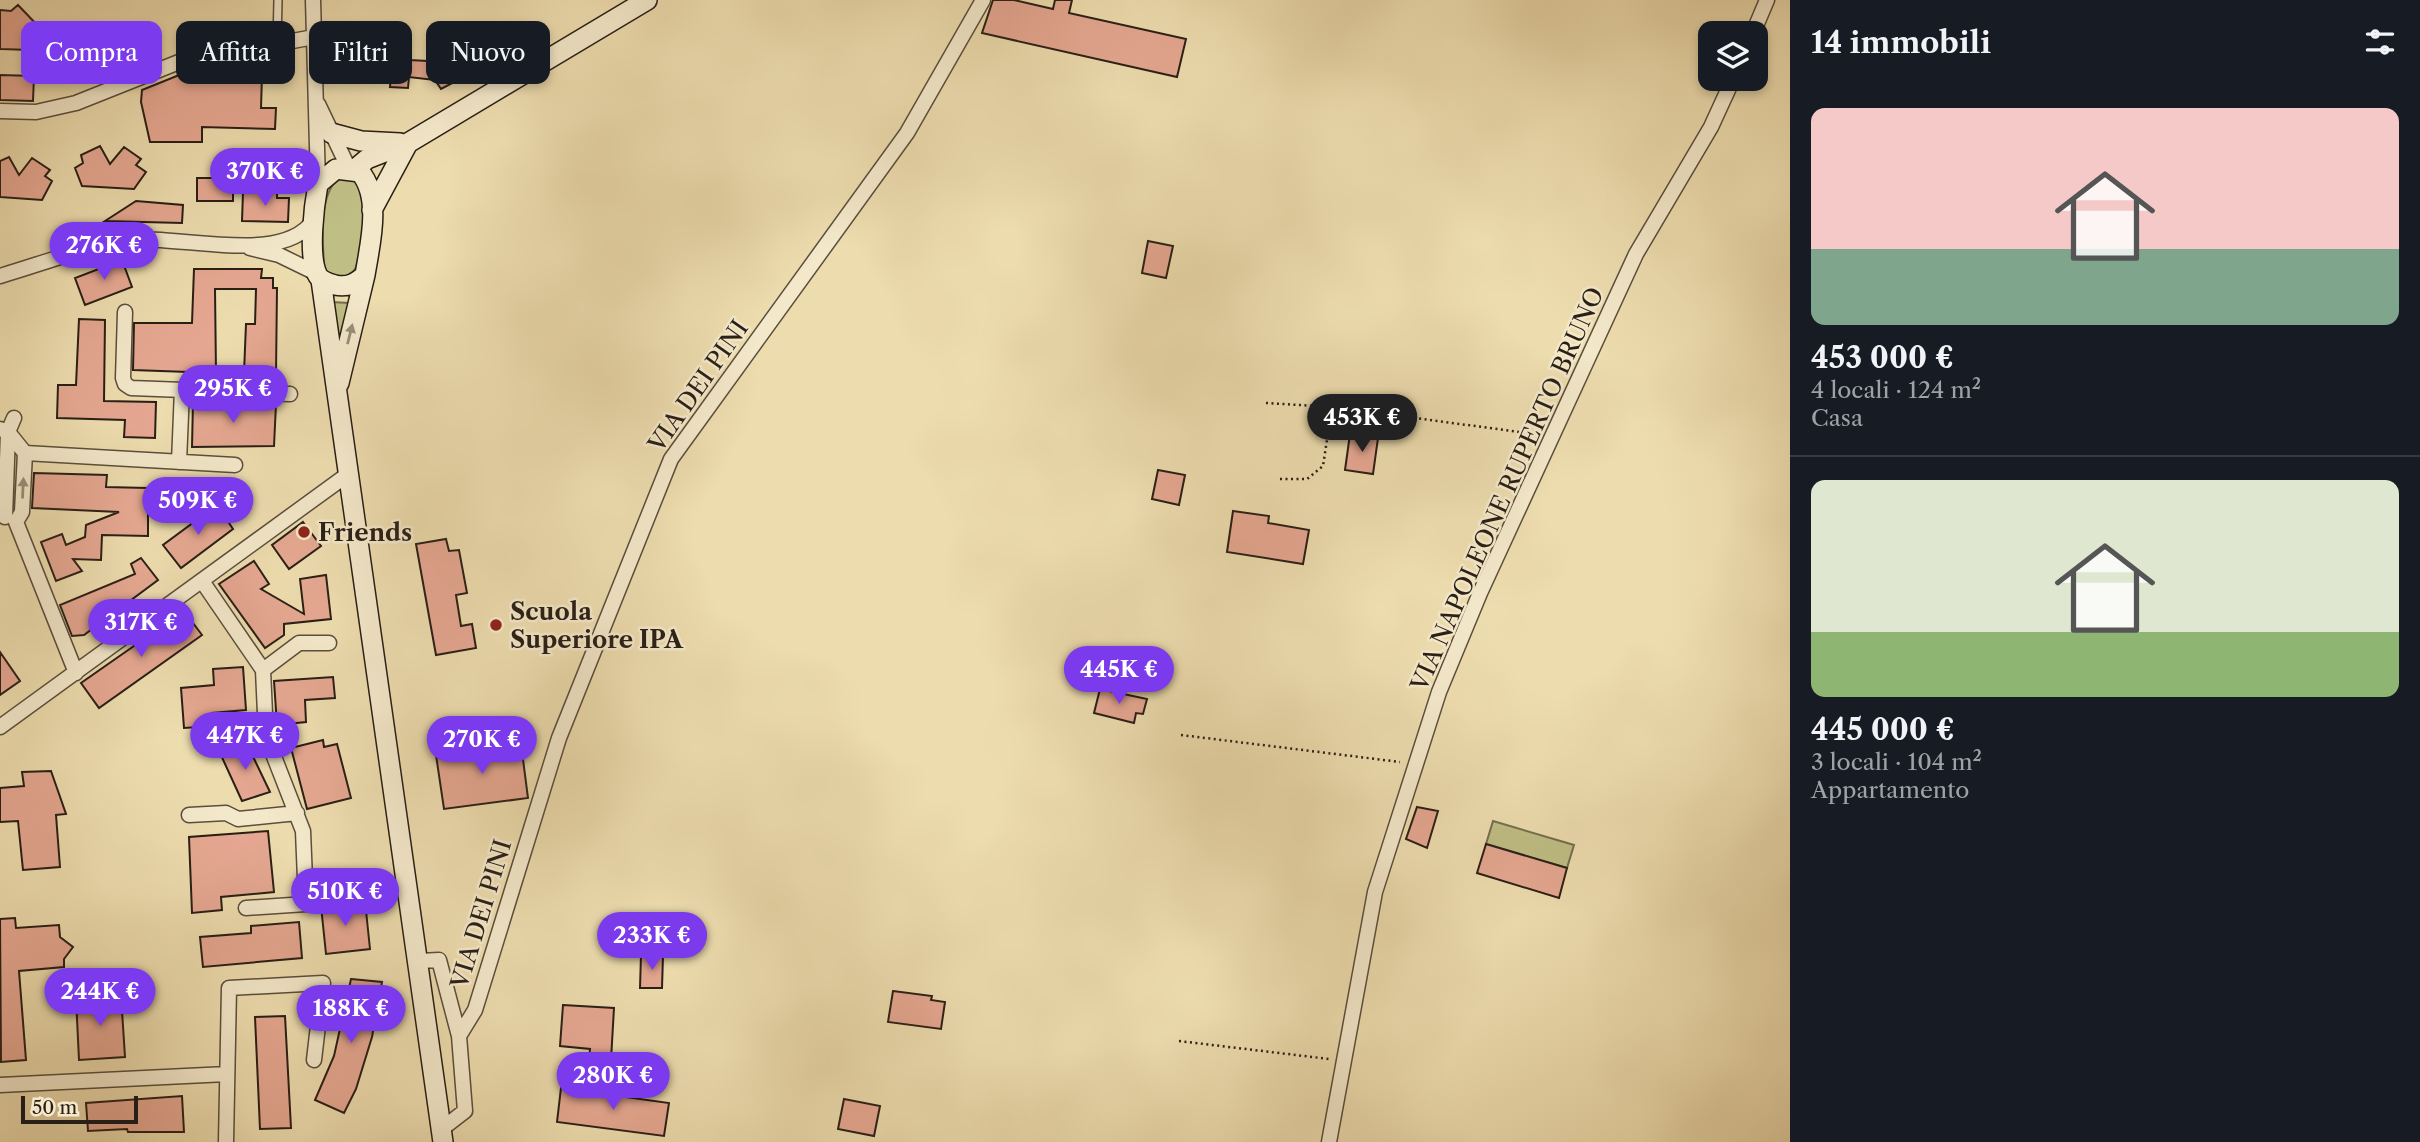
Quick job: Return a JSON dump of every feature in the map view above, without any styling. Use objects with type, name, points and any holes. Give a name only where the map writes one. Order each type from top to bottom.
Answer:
[{"type":"street","points":[[313,0],[314,21]]},
{"type":"street","points":[[318,184],[336,169],[352,169],[367,159],[408,143],[647,0]]},
{"type":"street","name":"VIA DEI PINI","points":[[459,1036],[475,1010],[559,738],[671,459],[907,133],[983,0]]},
{"type":"street","points":[[1758,21],[1767,0]]},
{"type":"street","points":[[0,111],[36,112],[76,103],[176,63]]},
{"type":"street","points":[[314,84],[318,184],[314,220],[319,276],[443,1135]]},
{"type":"street","name":"VIA NAPOLEONE RUPERTO BRUNO","points":[[1329,1142],[1375,892],[1386,857],[1391,851],[1414,764],[1439,692],[1480,593],[1636,254],[1711,127],[1728,91]]},
{"type":"street","points":[[314,93],[331,133],[352,169],[367,180],[372,210],[365,275],[336,394]]},
{"type":"street","points":[[331,133],[361,141],[408,143]]},
{"type":"street","points":[[372,210],[408,143]]},
{"type":"street","points":[[0,276],[126,240],[238,245],[290,240],[307,231],[314,220]]},
{"type":"street","points":[[238,245],[279,255],[339,286],[354,284],[365,275]]},
{"type":"street","points":[[125,312],[124,384],[131,388],[290,394]]},
{"type":"street","points":[[180,461],[181,390]]},
{"type":"street","points":[[7,426],[24,453],[22,512],[7,519]]},
{"type":"street","points":[[7,426],[7,519],[76,673]]},
{"type":"street","points":[[24,453],[234,465]]},
{"type":"street","points":[[0,727],[347,475]]},
{"type":"street","points":[[202,581],[263,670],[266,736],[303,831],[306,904],[246,908]]},
{"type":"street","points":[[263,670],[299,643],[328,643]]},
{"type":"street","points":[[189,815],[226,813],[238,819],[297,813]]},
{"type":"street","points":[[420,961],[439,960],[459,1036],[465,1111],[443,1135]]},
{"type":"street","points":[[226,1142],[229,988],[323,983],[314,1060]]},
{"type":"street","points":[[0,1085],[226,1074]]},
{"type":"lane","points":[[278,0],[278,21]]},
{"type":"path","points":[[1266,403],[1332,407],[1553,436]]},
{"type":"path","points":[[1280,479],[1307,479],[1322,466],[1332,407]]},
{"type":"path","points":[[1181,735],[1414,764]]},
{"type":"path","points":[[1179,1041],[1343,1061]]},
{"type":"shaded area","points":[[340,176],[358,182],[363,218],[359,260],[347,279],[327,274],[324,266],[325,206],[333,185]]},
{"type":"shaded area","points":[[331,302],[349,303],[340,346]]},
{"type":"shaded area","points":[[1493,821],[1574,845],[1567,868],[1486,844]]},
{"type":"building","points":[[993,0],[1014,0],[1053,9],[1055,0],[1072,0],[1069,13],[1186,39],[1177,77],[982,33]]},
{"type":"building","points":[[18,5],[33,21],[21,21],[21,50],[0,49],[0,10],[11,11]]},
{"type":"building","points":[[412,60],[426,61],[426,79],[412,77]]},
{"type":"building","points":[[0,75],[21,76],[21,84],[34,84],[33,101],[0,100]]},
{"type":"building","points":[[176,76],[176,84],[262,84],[261,108],[276,108],[275,129],[202,127],[202,142],[150,142],[141,102],[142,90]]},
{"type":"building","points":[[390,84],[408,84],[408,88],[390,87]]},
{"type":"building","points":[[438,84],[450,84],[441,89]]},
{"type":"building","points":[[100,146],[110,164],[124,147],[141,159],[136,165],[146,172],[134,189],[82,186],[75,168],[83,163],[81,155]]},
{"type":"building","points":[[9,157],[19,175],[32,158],[50,170],[45,176],[52,181],[42,200],[0,197],[0,161]]},
{"type":"building","points":[[213,175],[233,175],[233,201],[197,201],[197,178],[213,178]]},
{"type":"building","points":[[243,192],[277,193],[277,198],[289,198],[288,222],[242,221]]},
{"type":"building","points":[[136,201],[183,205],[182,223],[105,221]]},
{"type":"building","points":[[1148,241],[1173,246],[1166,278],[1142,273]]},
{"type":"building","points":[[122,260],[132,287],[85,305],[75,278]]},
{"type":"building","points":[[194,269],[262,269],[261,278],[273,278],[273,288],[277,288],[276,374],[244,373],[246,324],[255,324],[256,289],[215,289],[216,373],[133,370],[134,323],[192,323]]},
{"type":"building","points":[[79,319],[105,320],[104,401],[156,402],[155,438],[124,437],[125,420],[57,418],[58,385],[76,385]]},
{"type":"building","points":[[193,402],[276,404],[274,446],[192,447]]},
{"type":"building","points":[[1350,434],[1378,438],[1373,474],[1345,470]]},
{"type":"building","points":[[1158,470],[1185,475],[1179,505],[1152,499]]},
{"type":"building","points":[[34,473],[107,475],[106,487],[148,488],[148,536],[102,535],[101,560],[73,559],[82,571],[56,581],[41,542],[62,534],[66,545],[85,537],[86,525],[119,512],[32,508]]},
{"type":"building","points":[[217,505],[233,529],[181,568],[163,545]]},
{"type":"building","points":[[1233,511],[1269,516],[1268,523],[1309,530],[1303,564],[1227,552]]},
{"type":"building","points":[[303,522],[321,546],[289,569],[272,545]]},
{"type":"building","points":[[446,539],[449,551],[459,550],[467,593],[456,595],[461,626],[472,624],[476,648],[436,655],[416,544]]},
{"type":"building","points":[[141,558],[158,580],[84,635],[72,636],[60,605],[135,574],[131,564]]},
{"type":"building","points":[[254,561],[269,584],[261,589],[304,614],[300,579],[326,575],[331,619],[284,624],[284,635],[265,648],[219,584]]},
{"type":"building","points":[[184,611],[202,635],[99,708],[81,683]]},
{"type":"building","points":[[0,652],[20,681],[0,695]]},
{"type":"building","points":[[243,667],[246,710],[212,713],[213,726],[184,728],[181,688],[214,685],[213,669]]},
{"type":"building","points":[[333,677],[335,698],[305,700],[306,722],[277,725],[274,681]]},
{"type":"building","points":[[1100,689],[1147,699],[1143,714],[1136,713],[1134,723],[1094,713]]},
{"type":"building","points":[[323,740],[324,747],[337,744],[351,798],[307,809],[291,748]]},
{"type":"building","points":[[246,742],[270,792],[242,801],[220,753]]},
{"type":"building","points":[[521,744],[528,798],[444,809],[436,755]]},
{"type":"building","points":[[51,771],[66,814],[56,815],[60,867],[23,870],[18,821],[0,822],[0,788],[24,786],[22,772]]},
{"type":"building","points":[[1417,807],[1438,811],[1427,848],[1406,839]]},
{"type":"building","points":[[268,831],[274,892],[221,897],[222,910],[192,913],[189,837]]},
{"type":"building","points":[[1486,844],[1567,868],[1559,898],[1477,873]]},
{"type":"building","points":[[365,901],[370,949],[326,954],[321,906]]},
{"type":"building","points":[[15,918],[16,928],[59,925],[60,937],[73,947],[64,959],[64,967],[19,971],[26,1060],[1,1062],[0,919]]},
{"type":"building","points":[[299,922],[302,958],[203,967],[200,937],[251,933],[251,926]]},
{"type":"building","points":[[641,955],[663,955],[662,988],[640,988]]},
{"type":"building","points":[[351,979],[382,982],[372,1037],[356,1089],[344,1113],[315,1100],[334,1056]]},
{"type":"building","points":[[893,991],[932,996],[931,1000],[945,1002],[941,1029],[888,1022]]},
{"type":"building","points":[[121,995],[125,1057],[79,1060],[76,998]]},
{"type":"building","points":[[563,1005],[614,1008],[611,1060],[589,1059],[590,1049],[560,1046]]},
{"type":"building","points":[[285,1016],[291,1128],[260,1129],[255,1017]]},
{"type":"building","points":[[561,1088],[669,1103],[664,1136],[557,1122]]},
{"type":"building","points":[[182,1096],[184,1132],[128,1132],[127,1129],[88,1131],[86,1103]]},
{"type":"building","points":[[844,1099],[880,1106],[874,1136],[838,1129]]},
{"type":"place","name":"Friends","points":[[304,532]]},
{"type":"place","name":"Scuola Superiore IPA","points":[[496,625]]}]
